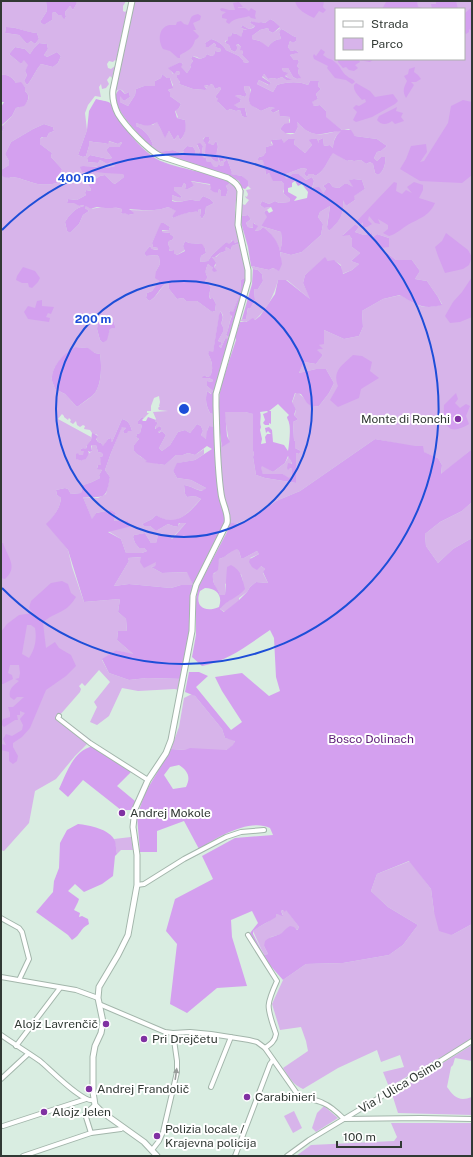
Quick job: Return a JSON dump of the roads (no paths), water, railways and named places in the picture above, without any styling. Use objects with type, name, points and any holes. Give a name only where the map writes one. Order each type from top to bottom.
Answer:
[{"type":"street","points":[[132,1],[112,98],[118,114],[152,151],[160,156],[228,178],[238,186],[240,191],[238,225],[248,270],[246,290],[216,394],[220,482],[222,501],[228,519],[225,528],[196,585],[193,596],[192,630],[170,744],[166,753],[148,780],[135,809],[133,827],[137,855],[137,885],[128,935],[118,955],[100,982],[98,1001],[103,1022],[93,1057],[93,1092],[95,1102],[102,1112],[144,1142],[157,1156]]},
{"type":"street","points":[[58,717],[90,743],[148,780]]},
{"type":"street","points":[[137,885],[144,884],[184,859],[226,837],[241,832],[264,830]]},
{"type":"street","points":[[1,918],[19,928],[22,932],[28,959],[19,980]]},
{"type":"street","points":[[248,935],[277,981],[269,999],[268,1006],[268,1011],[276,1037],[273,1042],[265,1048]]},
{"type":"street","points":[[1,977],[76,990],[158,1029],[173,1033],[190,1032],[257,1042],[265,1048],[298,1095],[302,1098],[322,1102],[336,1111],[344,1119],[472,1119]]},
{"type":"street","points":[[16,1046],[60,988]]},
{"type":"street","points":[[152,1150],[159,1142],[163,1132],[177,1072],[173,1033]]},
{"type":"street","points":[[1,1036],[41,1062],[64,1083],[86,1099],[95,1102]]},
{"type":"street","points":[[211,1086],[231,1037]]},
{"type":"street","name":"Via / Ulica Osimo","points":[[287,1156],[308,1140],[472,1041]]},
{"type":"street","points":[[1,1079],[28,1054]]},
{"type":"street","points":[[235,1156],[270,1064],[273,1060]]},
{"type":"street","points":[[3,1126],[86,1099]]},
{"type":"street","points":[[91,1133],[85,1114],[95,1102]]},
{"type":"street","points":[[23,1156],[91,1133],[121,1129],[123,1127]]},
{"type":"place","name":"Monte di Ronchi","points":[[458,419]]},
{"type":"place","name":"Andrej Mokole","points":[[122,813]]},
{"type":"place","name":"Alojz Lavrenčič","points":[[106,1024]]},
{"type":"place","name":"Pri Drejčetu","points":[[144,1039]]},
{"type":"place","name":"Andrej Frandolič","points":[[89,1089]]},
{"type":"place","name":"Carabinieri","points":[[247,1097]]},
{"type":"place","name":"Alojz Jelen","points":[[44,1112]]},
{"type":"place","name":"Polizia locale / Krajevna policija","points":[[157,1136]]},
{"type":"park label","name":"Bosco Dolinach","points":[[371,739]]}]
